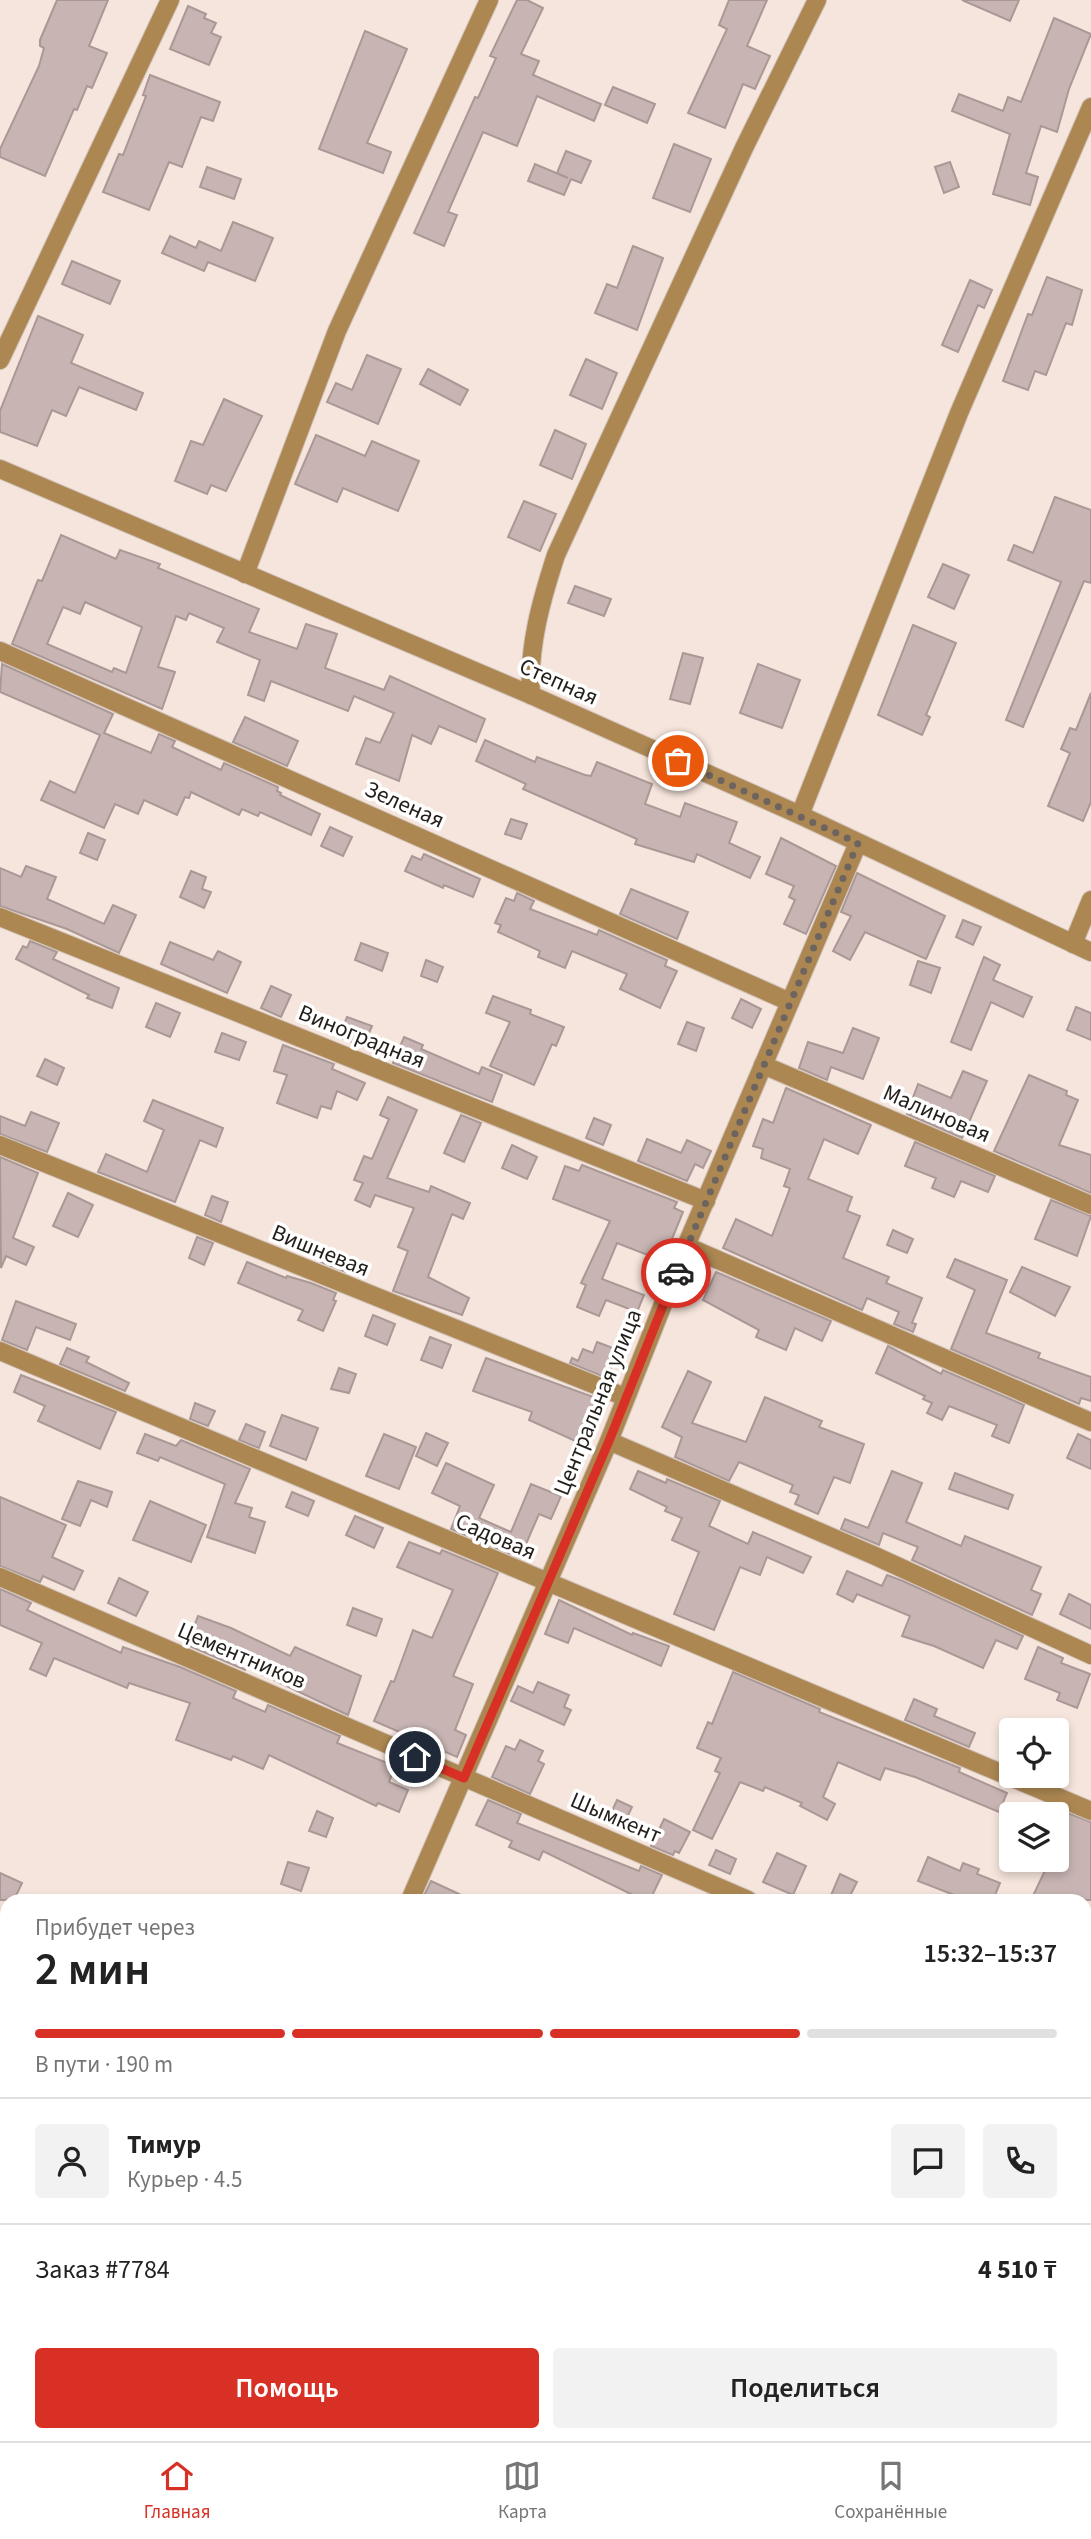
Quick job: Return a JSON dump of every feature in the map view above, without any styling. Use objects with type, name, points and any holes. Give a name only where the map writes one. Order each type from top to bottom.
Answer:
[{"type":"street","points":[[0,360],[170,0]]},
{"type":"street","points":[[245,574],[337,331],[489,0]]},
{"type":"street","points":[[531,695],[529,668],[540,603],[556,555],[744,148],[817,0]]},
{"type":"street","points":[[800,816],[959,413],[1091,107]]},
{"type":"street","name":"Степная","points":[[0,469],[531,695],[800,816],[1091,952]]},
{"type":"street","name":"Зеленая","points":[[0,652],[790,1002]]},
{"type":"street","name":"Центральная улица","points":[[413,1894],[548,1585],[609,1441],[686,1246],[858,843]]},
{"type":"street","points":[[1073,944],[1091,900]]},
{"type":"street","name":"Виноградная","points":[[0,917],[705,1201]]},
{"type":"street","name":"Малиновая","points":[[763,1065],[1091,1205]]},
{"type":"street","name":"Вишневая","points":[[0,1145],[625,1397]]},
{"type":"street","points":[[686,1246],[1091,1422]]},
{"type":"street","name":"Садовая","points":[[0,1351],[548,1585],[1091,1811]]},
{"type":"street","points":[[609,1441],[873,1555],[1091,1655]]},
{"type":"street","name":"Цементников","points":[[0,1577],[464,1778]]},
{"type":"street","name":"Шымкент","points":[[464,1778],[734,1894]]},
{"type":"building","points":[[57,0],[108,0],[89,46],[107,53],[92,88],[87,86],[77,110],[74,109],[45,176],[0,157],[0,149],[39,66],[44,48],[40,46],[40,40]]},
{"type":"building","points":[[517,0],[527,0],[543,8],[521,54],[539,61],[533,75],[601,104],[594,121],[537,96],[517,146],[483,132],[448,212],[457,215],[444,246],[414,233],[475,97],[478,98],[496,58],[490,56]]},
{"type":"building","points":[[729,0],[767,0],[747,46],[770,56],[755,89],[743,84],[725,128],[688,113],[727,29],[719,25]]},
{"type":"building","points":[[962,0],[1019,0],[1010,21]]},
{"type":"building","points":[[188,6],[206,14],[204,18],[216,23],[211,33],[221,37],[209,65],[170,49]]},
{"type":"building","points":[[1054,18],[1091,34],[1069,89],[1057,132],[1041,126],[1026,173],[1038,177],[1030,205],[993,194],[1010,134],[952,111],[959,94],[1003,111],[1008,97],[1021,102]]},
{"type":"building","points":[[365,31],[407,49],[367,143],[391,152],[383,173],[319,149]]},
{"type":"building","points":[[150,75],[220,102],[213,121],[201,117],[182,167],[169,162],[149,210],[103,192],[119,154],[123,155],[146,96],[143,95]]},
{"type":"building","points":[[613,87],[655,104],[647,123],[605,105]]},
{"type":"building","points":[[674,144],[711,159],[690,212],[653,198]]},
{"type":"building","points":[[566,151],[591,161],[581,183],[571,179],[564,195],[528,181],[535,164],[568,178],[557,173]]},
{"type":"building","points":[[950,162],[959,187],[944,193],[935,167]]},
{"type":"building","points":[[207,167],[241,179],[234,199],[200,187]]},
{"type":"building","points":[[233,222],[273,238],[255,281],[208,262],[204,271],[162,253],[170,236],[196,248],[199,241],[221,251]]},
{"type":"building","points":[[633,246],[663,258],[637,330],[595,313],[607,284],[617,288]]},
{"type":"building","points":[[72,261],[120,281],[110,304],[62,284]]},
{"type":"building","points":[[1047,277],[1082,290],[1072,325],[1066,323],[1046,375],[1035,371],[1028,390],[1003,381],[1028,314],[1032,315]]},
{"type":"building","points":[[970,280],[992,290],[984,308],[978,305],[958,352],[942,345]]},
{"type":"building","points":[[38,316],[83,335],[71,363],[143,393],[136,410],[79,387],[66,416],[52,410],[37,446],[0,432],[0,411]]},
{"type":"building","points":[[367,355],[401,369],[378,424],[327,402],[336,383],[352,390]]},
{"type":"building","points":[[586,359],[617,373],[602,409],[570,395]]},
{"type":"building","points":[[428,369],[468,390],[460,405],[420,384]]},
{"type":"building","points":[[224,399],[262,416],[226,491],[211,485],[207,494],[175,481],[191,441],[203,445]]},
{"type":"building","points":[[555,430],[586,444],[572,479],[540,465]]},
{"type":"building","points":[[316,435],[365,456],[372,441],[419,461],[398,511],[343,488],[337,502],[295,484]]},
{"type":"building","points":[[1055,497],[1091,510],[1091,583],[1084,581],[1023,727],[1006,720],[1061,582],[1008,560],[1014,545],[1033,553]]},
{"type":"building","points":[[524,501],[556,514],[540,551],[508,537]]},
{"type":"building","points":[[61,535],[116,559],[120,550],[160,564],[158,568],[259,609],[249,632],[297,649],[306,624],[337,634],[325,668],[384,690],[390,676],[485,719],[476,742],[439,726],[431,744],[412,735],[399,781],[356,764],[366,738],[380,743],[394,713],[354,696],[348,711],[271,681],[264,701],[248,695],[260,660],[217,642],[224,628],[189,613],[186,620],[176,616],[158,667],[175,672],[162,709],[12,644],[38,580],[42,581]],"holes":[[[85,602],[142,627],[126,673],[114,668],[112,672],[47,644],[63,607],[80,614]]]},
{"type":"building","points":[[943,564],[969,575],[954,609],[928,597]]},
{"type":"building","points":[[575,586],[611,599],[604,616],[568,603]]},
{"type":"building","points":[[913,625],[956,643],[926,715],[930,717],[922,735],[878,715]]},
{"type":"building","points":[[683,653],[703,658],[690,704],[670,699]]},
{"type":"building","points":[[2,664],[113,714],[104,733],[151,753],[159,734],[175,741],[172,747],[221,770],[224,763],[278,787],[280,795],[320,814],[311,835],[260,812],[258,816],[242,809],[239,815],[191,792],[189,798],[185,797],[177,815],[144,800],[138,814],[115,804],[104,828],[41,800],[50,781],[75,793],[100,735],[0,692]]},
{"type":"building","points":[[758,664],[800,680],[782,728],[740,713]]},
{"type":"building","points":[[1091,693],[1091,802],[1083,821],[1048,806],[1070,753],[1061,749],[1070,728],[1076,730]]},
{"type":"building","points":[[245,717],[298,741],[287,766],[233,742]]},
{"type":"building","points":[[485,740],[535,762],[537,757],[591,776],[597,762],[652,784],[645,804],[680,817],[685,803],[737,822],[729,843],[760,857],[750,878],[697,854],[694,862],[635,844],[637,839],[523,789],[526,784],[476,761]]},
{"type":"building","points":[[511,819],[527,824],[521,839],[505,834]]},
{"type":"building","points":[[330,827],[352,837],[343,856],[321,846]]},
{"type":"building","points":[[88,833],[105,840],[97,860],[80,853]]},
{"type":"building","points":[[781,838],[836,866],[806,934],[784,924],[795,900],[789,897],[794,886],[766,874]]},
{"type":"building","points":[[424,854],[480,879],[473,897],[444,885],[443,888],[405,871],[412,856],[421,860]]},
{"type":"building","points":[[26,866],[56,877],[47,899],[104,924],[113,905],[136,915],[119,953],[67,929],[0,906],[0,868],[21,877]]},
{"type":"building","points":[[191,871],[206,877],[202,889],[211,892],[204,908],[180,897]]},
{"type":"building","points":[[857,873],[945,916],[926,959],[865,932],[850,960],[833,951],[851,916],[841,912]]},
{"type":"building","points":[[631,889],[688,912],[677,939],[620,914]]},
{"type":"building","points":[[517,893],[534,901],[530,909],[597,935],[599,930],[667,960],[665,966],[677,971],[660,1008],[620,989],[627,974],[572,951],[565,968],[538,957],[540,951],[498,932],[501,925],[495,923],[506,898],[514,901]]},
{"type":"building","points":[[963,920],[981,927],[973,945],[956,937]]},
{"type":"building","points":[[30,941],[57,952],[53,959],[119,988],[112,1008],[87,998],[89,995],[16,959],[23,946],[27,948]]},
{"type":"building","points":[[170,942],[213,960],[218,951],[241,962],[227,993],[161,964]]},
{"type":"building","points":[[361,943],[388,953],[382,971],[355,960]]},
{"type":"building","points":[[984,957],[1000,965],[993,980],[1032,997],[1023,1017],[991,1002],[971,1050],[951,1042]]},
{"type":"building","points":[[426,960],[443,967],[437,982],[421,976]]},
{"type":"building","points":[[918,961],[940,968],[931,993],[910,985]]},
{"type":"building","points":[[271,986],[291,995],[281,1017],[261,1008]]},
{"type":"building","points":[[493,996],[531,1010],[530,1014],[564,1027],[556,1046],[552,1044],[534,1085],[490,1066],[510,1022],[486,1013]]},
{"type":"building","points":[[741,999],[761,1009],[752,1028],[732,1018]]},
{"type":"building","points":[[156,1003],[180,1013],[170,1037],[146,1027]]},
{"type":"building","points":[[1076,1007],[1091,1013],[1091,1040],[1067,1030]]},
{"type":"building","points":[[347,1017],[372,1026],[363,1047],[339,1037]]},
{"type":"building","points":[[687,1022],[704,1028],[696,1051],[678,1044]]},
{"type":"building","points":[[853,1028],[879,1038],[863,1079],[831,1067],[827,1080],[799,1068],[808,1042],[843,1053]]},
{"type":"building","points":[[222,1033],[246,1042],[239,1060],[215,1052]]},
{"type":"building","points":[[404,1037],[423,1045],[421,1049],[479,1074],[482,1067],[502,1075],[492,1102],[393,1063]]},
{"type":"building","points":[[283,1045],[334,1064],[332,1069],[365,1083],[357,1100],[337,1091],[331,1109],[321,1106],[317,1118],[277,1103],[287,1075],[274,1071]]},
{"type":"building","points":[[45,1059],[64,1068],[57,1085],[37,1076]]},
{"type":"building","points":[[963,1071],[987,1081],[962,1138],[907,1114],[918,1084],[951,1098]]},
{"type":"building","points":[[1029,1075],[1067,1091],[1066,1095],[1078,1100],[1059,1145],[1091,1155],[1091,1193],[994,1151]]},
{"type":"building","points":[[786,1088],[871,1125],[858,1154],[824,1139],[808,1179],[852,1197],[847,1211],[860,1216],[843,1258],[889,1277],[886,1283],[922,1298],[912,1323],[916,1324],[913,1332],[894,1324],[899,1312],[867,1298],[862,1310],[723,1248],[736,1219],[772,1236],[790,1188],[784,1186],[790,1169],[761,1158],[763,1149],[753,1146],[763,1119],[773,1123]]},
{"type":"building","points":[[388,1097],[417,1110],[387,1178],[429,1192],[431,1186],[470,1203],[463,1219],[452,1214],[428,1277],[469,1298],[462,1315],[393,1291],[408,1251],[398,1247],[414,1208],[375,1195],[370,1207],[355,1200],[363,1183],[354,1180],[364,1156],[372,1159],[389,1119],[380,1115]]},
{"type":"building","points":[[153,1100],[223,1128],[216,1147],[200,1140],[175,1202],[98,1172],[106,1154],[147,1172],[164,1130],[144,1121]]},
{"type":"building","points":[[31,1112],[59,1123],[47,1152],[0,1134],[0,1116],[25,1126]]},
{"type":"building","points":[[461,1115],[481,1123],[464,1162],[444,1153]]},
{"type":"building","points":[[594,1118],[611,1125],[603,1145],[586,1138]]},
{"type":"building","points":[[647,1139],[681,1153],[687,1140],[711,1151],[703,1168],[695,1164],[687,1181],[638,1161]]},
{"type":"building","points":[[915,1142],[995,1176],[988,1192],[961,1181],[954,1197],[932,1188],[936,1178],[905,1166]]},
{"type":"building","points":[[512,1145],[537,1157],[527,1179],[502,1168]]},
{"type":"building","points":[[0,1157],[38,1173],[13,1238],[34,1247],[26,1265],[6,1256],[1,1268]]},
{"type":"building","points":[[582,1165],[677,1202],[674,1208],[683,1212],[663,1261],[617,1243],[602,1279],[644,1295],[637,1312],[606,1300],[599,1316],[577,1307],[586,1285],[581,1283],[610,1221],[553,1199],[565,1166],[579,1171]]},
{"type":"building","points":[[68,1193],[93,1205],[78,1237],[53,1226]]},
{"type":"building","points":[[212,1196],[228,1202],[221,1222],[205,1215]]},
{"type":"building","points":[[1051,1200],[1091,1216],[1077,1256],[1035,1239]]},
{"type":"building","points":[[893,1230],[913,1239],[907,1253],[887,1245]]},
{"type":"building","points":[[197,1237],[213,1243],[204,1265],[189,1258]]},
{"type":"building","points":[[327,1250],[351,1261],[346,1272],[321,1262]]},
{"type":"building","points":[[955,1259],[1007,1280],[986,1333],[1040,1353],[1038,1358],[1091,1377],[1091,1401],[1081,1398],[1079,1404],[951,1349],[975,1290],[947,1277]]},
{"type":"building","points":[[247,1262],[286,1278],[287,1276],[311,1283],[336,1293],[333,1300],[336,1301],[323,1331],[298,1320],[303,1310],[238,1283]]},
{"type":"building","points":[[1022,1267],[1070,1287],[1055,1316],[1010,1292]]},
{"type":"building","points":[[716,1272],[831,1321],[822,1341],[795,1328],[786,1350],[756,1337],[759,1330],[703,1300]]},
{"type":"building","points":[[16,1301],[76,1324],[70,1340],[36,1327],[27,1350],[2,1340]]},
{"type":"building","points":[[373,1315],[395,1324],[387,1345],[365,1336]]},
{"type":"building","points":[[430,1337],[451,1345],[442,1368],[421,1360]]},
{"type":"building","points":[[597,1342],[618,1350],[607,1378],[570,1363],[572,1358],[578,1361],[583,1349],[593,1353]]},
{"type":"building","points":[[888,1346],[941,1374],[943,1370],[1024,1405],[1009,1443],[992,1436],[997,1425],[949,1406],[942,1420],[927,1413],[932,1403],[923,1399],[925,1396],[876,1373]]},
{"type":"building","points":[[67,1348],[89,1357],[86,1362],[129,1383],[125,1391],[60,1364]]},
{"type":"building","points":[[486,1358],[599,1399],[597,1404],[602,1406],[584,1445],[529,1420],[532,1412],[473,1391]]},
{"type":"building","points":[[339,1368],[356,1374],[349,1393],[331,1389]]},
{"type":"building","points":[[688,1371],[711,1382],[692,1423],[746,1442],[765,1397],[822,1421],[819,1427],[864,1444],[850,1483],[834,1477],[818,1514],[795,1504],[799,1495],[790,1492],[793,1485],[739,1462],[729,1481],[675,1457],[682,1437],[662,1427]]},
{"type":"building","points":[[21,1375],[116,1412],[100,1449],[38,1421],[45,1406],[14,1392]]},
{"type":"building","points":[[195,1403],[215,1411],[208,1426],[190,1419]]},
{"type":"building","points":[[282,1415],[318,1428],[306,1460],[270,1446]]},
{"type":"building","points":[[246,1424],[265,1432],[259,1448],[239,1440]]},
{"type":"building","points":[[426,1433],[448,1443],[437,1466],[416,1456]]},
{"type":"building","points":[[145,1434],[176,1446],[181,1440],[250,1469],[235,1503],[252,1508],[249,1517],[265,1522],[255,1553],[207,1537],[225,1484],[160,1457],[158,1461],[137,1453]]},
{"type":"building","points":[[384,1434],[416,1447],[399,1489],[366,1476]]},
{"type":"building","points":[[1078,1434],[1091,1440],[1091,1469],[1067,1458]]},
{"type":"building","points":[[446,1463],[494,1485],[479,1518],[511,1532],[531,1484],[561,1496],[551,1519],[539,1514],[520,1558],[451,1529],[460,1506],[432,1493]]},
{"type":"building","points":[[638,1471],[666,1483],[667,1479],[720,1501],[709,1526],[748,1544],[753,1532],[811,1557],[803,1573],[767,1557],[760,1575],[740,1567],[714,1630],[674,1614],[699,1552],[672,1540],[682,1518],[665,1511],[667,1507],[630,1489]]},
{"type":"building","points":[[892,1471],[922,1483],[906,1522],[961,1546],[965,1536],[1041,1567],[1031,1590],[1041,1594],[1032,1615],[912,1560],[918,1547],[883,1533],[879,1545],[841,1529],[845,1519],[868,1528]]},
{"type":"building","points":[[955,1473],[1013,1495],[1008,1509],[949,1489]]},
{"type":"building","points":[[78,1481],[112,1492],[107,1507],[91,1500],[80,1526],[62,1519]]},
{"type":"building","points":[[292,1492],[314,1501],[308,1516],[286,1507]]},
{"type":"building","points":[[0,1497],[66,1525],[52,1557],[83,1571],[74,1590],[43,1576],[40,1582],[0,1566]]},
{"type":"building","points":[[150,1501],[206,1525],[191,1562],[133,1540]]},
{"type":"building","points":[[355,1516],[383,1528],[374,1548],[346,1535]]},
{"type":"building","points":[[409,1542],[440,1554],[442,1550],[498,1573],[453,1676],[473,1684],[455,1730],[466,1735],[457,1757],[374,1721],[391,1681],[394,1682],[413,1630],[432,1638],[453,1590],[397,1567]]},
{"type":"building","points":[[847,1571],[882,1586],[887,1575],[1023,1636],[1017,1649],[996,1640],[983,1668],[934,1646],[902,1636],[910,1616],[857,1594],[853,1602],[837,1594]]},
{"type":"building","points":[[119,1578],[148,1592],[136,1616],[108,1603]]},
{"type":"building","points":[[0,1589],[31,1603],[27,1610],[121,1653],[123,1647],[180,1667],[236,1691],[233,1698],[265,1712],[268,1705],[340,1736],[337,1743],[395,1766],[389,1782],[408,1790],[399,1812],[378,1803],[376,1806],[269,1755],[263,1769],[233,1756],[231,1760],[176,1740],[190,1703],[129,1683],[127,1688],[54,1658],[46,1676],[30,1669],[42,1643],[0,1625]]},
{"type":"building","points":[[1069,1594],[1091,1605],[1091,1629],[1060,1614]]},
{"type":"building","points":[[559,1600],[632,1635],[633,1633],[669,1646],[661,1666],[574,1628],[568,1643],[545,1634]]},
{"type":"building","points":[[353,1608],[382,1619],[376,1636],[347,1625]]},
{"type":"building","points":[[198,1616],[231,1628],[290,1656],[295,1647],[361,1676],[348,1715],[246,1667],[245,1670],[187,1645]]},
{"type":"building","points":[[1038,1647],[1063,1658],[1061,1663],[1090,1674],[1077,1708],[1057,1700],[1060,1693],[1025,1679]]},
{"type":"building","points":[[733,1672],[820,1709],[819,1712],[960,1768],[959,1772],[1007,1793],[1003,1802],[999,1802],[999,1812],[915,1777],[885,1768],[880,1780],[838,1762],[823,1797],[835,1804],[827,1820],[800,1806],[802,1803],[765,1787],[763,1791],[740,1782],[712,1839],[693,1830],[720,1773],[715,1771],[721,1758],[697,1748],[708,1722],[712,1724]]},
{"type":"building","points":[[538,1682],[569,1695],[564,1707],[571,1710],[564,1725],[511,1701],[518,1686],[533,1693]]},
{"type":"building","points":[[914,1699],[937,1709],[934,1716],[975,1733],[969,1747],[905,1720]]},
{"type":"building","points":[[520,1740],[543,1751],[538,1761],[544,1764],[530,1794],[492,1777],[506,1746],[515,1750]]},
{"type":"building","points":[[488,1800],[521,1814],[517,1823],[639,1871],[641,1866],[662,1875],[653,1894],[631,1894],[543,1851],[539,1860],[509,1847],[512,1841],[476,1825]]},
{"type":"building","points":[[617,1800],[632,1807],[624,1824],[609,1817]]},
{"type":"building","points":[[317,1811],[333,1818],[326,1837],[309,1831]]},
{"type":"building","points":[[1069,1814],[1091,1822],[1091,1894],[1034,1894],[1044,1872],[1069,1872]]},
{"type":"building","points":[[664,1819],[690,1832],[679,1853],[675,1851],[673,1855],[651,1846]]},
{"type":"building","points":[[716,1850],[736,1859],[730,1874],[709,1865]]},
{"type":"building","points":[[777,1853],[806,1866],[793,1894],[763,1882]]},
{"type":"building","points":[[928,1857],[960,1871],[963,1863],[979,1869],[977,1874],[1000,1883],[995,1894],[952,1894],[918,1881]]},
{"type":"building","points":[[288,1862],[309,1868],[301,1891],[281,1884]]},
{"type":"building","points":[[0,1873],[22,1883],[17,1894],[0,1894]]},
{"type":"building","points":[[840,1874],[857,1882],[851,1894],[832,1894]]},
{"type":"building","points":[[431,1881],[459,1894],[425,1894]]},
{"type":"way so far","points":[[676,1273],[858,843],[678,761]]},
{"type":"route","points":[[415,1757],[464,1778],[609,1441],[676,1273]]}]
